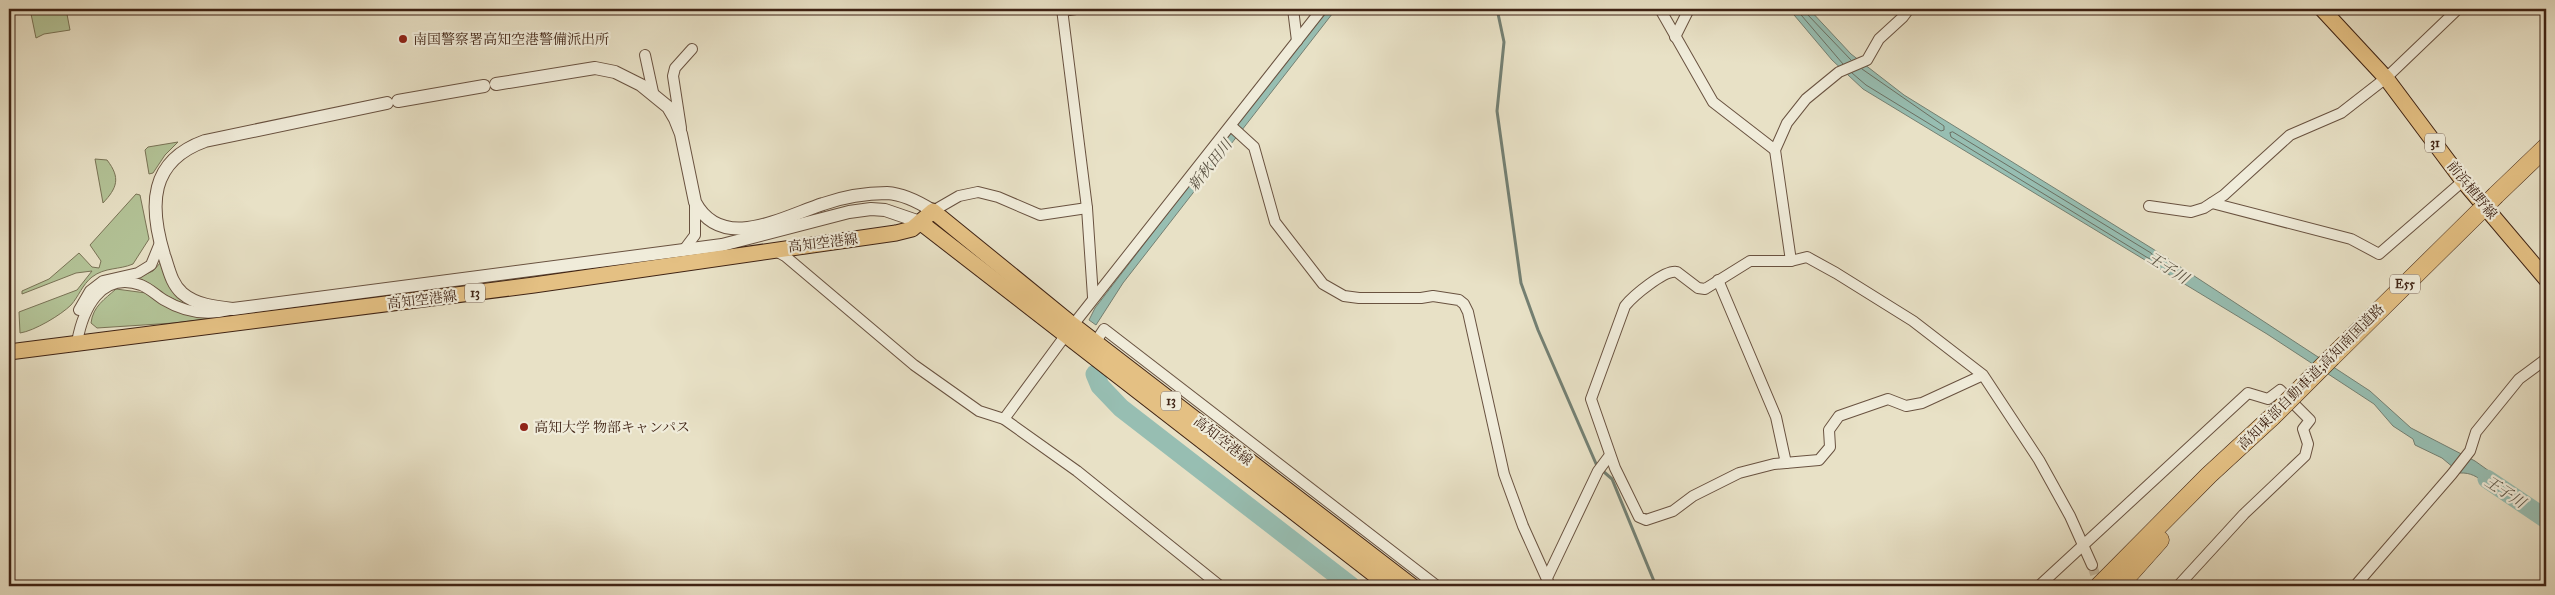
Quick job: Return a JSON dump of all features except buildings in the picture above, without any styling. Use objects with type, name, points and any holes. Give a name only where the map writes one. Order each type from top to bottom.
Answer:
[{"type":"highway","name":"高知東部自動車道;高知南国道路","points":[[2098,586],[2209,475],[2248,441],[2546,147]]},
{"type":"highway","points":[[2119,586],[2248,441]]},
{"type":"highway","points":[[2088,586],[2170,507],[2209,475]]},
{"type":"main road","name":"前浜植野線","points":[[2322,9],[2386,78],[2463,180],[2546,279]]},
{"type":"main road","name":"高知空港線","points":[[9,352],[631,272],[773,249],[905,232],[933,211],[1069,331],[1095,342],[1412,586]]},
{"type":"main road","name":"高知空港線","points":[[920,222],[1069,331],[1389,586]]},
{"type":"street","points":[[1076,9],[1062,10],[1087,208],[1092,297]]},
{"type":"street","points":[[1293,9],[1297,41]]},
{"type":"street","points":[[1004,419],[1092,297],[1232,127],[1322,9]]},
{"type":"street","points":[[1660,9],[1713,102],[1775,150]]},
{"type":"street","points":[[1675,37],[1689,9]]},
{"type":"street","points":[[1792,261],[1775,150],[1787,122],[1806,99],[1839,72],[1867,60],[1879,39],[1909,9]]},
{"type":"street","points":[[2149,206],[2191,212],[2212,203],[2224,195],[2290,135],[2341,113],[2386,78],[2458,9]]},
{"type":"street","points":[[684,251],[695,235],[695,202],[681,134],[680,112],[674,76],[675,68],[692,49]]},
{"type":"street","points":[[645,55],[653,92]]},
{"type":"street","points":[[233,309],[204,304],[182,293],[171,278],[160,243],[154,208],[157,190],[171,163],[187,148],[222,137],[393,102],[595,68],[628,78],[653,92],[668,107],[681,134]]},
{"type":"street","points":[[1232,127],[1242,134],[1254,147],[1275,222],[1323,284],[1344,296],[1389,299],[1433,296],[1459,300],[1464,304],[1470,322],[1504,474],[1523,526],[1549,582]]},
{"type":"street","points":[[2212,203],[2351,239],[2379,254],[2463,180]]},
{"type":"street","points":[[695,202],[699,210],[717,225],[736,229],[774,222],[846,197],[873,193],[903,196],[933,211],[959,196],[978,192],[998,197],[1023,210],[1040,215],[1087,208]]},
{"type":"street","points":[[77,342],[80,325],[88,306],[100,291],[116,284],[140,285],[172,304],[192,311],[216,314],[233,309],[722,245],[849,212],[871,209],[885,210],[920,222]]},
{"type":"street","points":[[77,342],[74,326],[81,304],[90,291],[113,276],[145,270],[155,258],[160,243]]},
{"type":"street","points":[[773,249],[785,256],[914,365],[979,411],[1004,419],[1077,471],[1220,586]]},
{"type":"street","points":[[1983,375],[1922,403],[1906,406],[1888,399],[1839,416],[1829,430],[1830,447],[1819,460],[1786,463],[1739,473],[1693,496],[1672,511],[1646,520],[1639,517],[1610,455],[1591,399],[1626,306],[1637,294],[1673,271],[1701,289],[1750,261],[1792,261],[1807,258],[1836,273],[1914,321],[1983,375],[2039,460],[2092,565]]},
{"type":"street","points":[[1718,280],[1776,416],[1786,463]]},
{"type":"street","points":[[1095,342],[1104,329],[1437,586]]},
{"type":"street","points":[[2355,586],[2452,474],[2470,451],[2476,432],[2512,387],[2546,359]]},
{"type":"street","points":[[2039,586],[2248,393],[2268,400],[2280,390],[2310,420],[2303,429],[2308,444],[2305,456],[2244,514],[2178,586]]},
{"type":"street","points":[[1549,582],[1598,471],[1610,455]]},
{"type":"green space","points":[[9,9],[30,9],[9,14]]},
{"type":"green space","points":[[30,9],[66,9],[70,30],[44,34],[36,38]]},
{"type":"green space","points":[[178,142],[165,155],[153,173],[149,174],[145,150],[148,147]]},
{"type":"green space","points":[[95,159],[107,160],[116,178],[112,192],[103,203]]},
{"type":"green space","points":[[136,194],[140,195],[149,239],[133,264],[107,270],[92,277],[67,309],[40,326],[20,333],[19,312],[77,290],[92,271],[76,273],[22,294],[22,291],[49,279],[79,253],[92,267],[99,268],[101,261],[90,245]]},
{"type":"green space","points":[[676,256],[610,270],[174,323],[97,328],[91,323],[97,307],[116,289],[146,293],[179,312]]},
{"type":"green space","points":[[161,262],[189,302],[187,306],[134,279],[153,271]]},
{"type":"water","points":[[1325,9],[1336,9],[1123,283],[1096,325],[1089,320],[1095,308]]},
{"type":"water","points":[[1789,9],[1809,9],[1851,54],[1904,95],[2153,249],[2370,391],[2411,428],[2475,461],[2513,488],[2504,501],[2473,475],[2460,473],[2442,458],[2415,445],[2413,439],[2393,426],[2374,404],[2267,334],[1863,89],[1832,60]]},
{"type":"waterway","points":[[1497,9],[1504,42],[1497,111],[1521,283],[1538,330],[1597,466]]},
{"type":"waterway","name":"新秋田川","points":[[1095,374],[1100,386],[1121,408],[1351,586]]},
{"type":"waterway","points":[[1604,472],[1612,479],[1656,586]]},
{"type":"waterway","name":"王子川","points":[[2487,479],[2546,519]]},
{"type":"tunnel","points":[[2092,565],[2099,586]]},
{"type":"place","name":"南国警察署高知空港警備派出所","points":[[403,39]]},
{"type":"place","name":"高知大学 物部キャンパス","points":[[524,427]]}]
